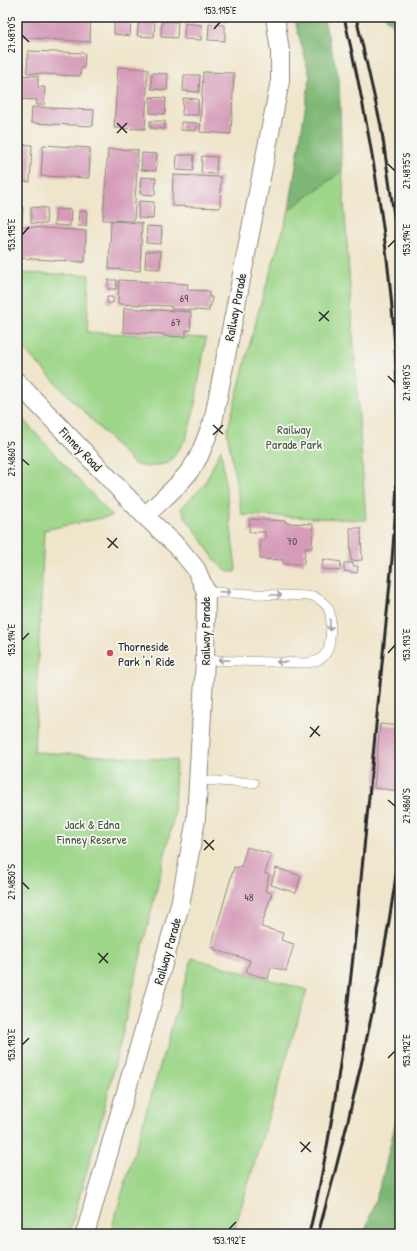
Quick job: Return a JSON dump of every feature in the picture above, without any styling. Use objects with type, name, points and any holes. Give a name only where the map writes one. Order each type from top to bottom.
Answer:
[{"type":"street","name":"Railway Parade","points":[[85,1234],[180,905],[196,819],[205,660],[206,592],[196,569],[178,547],[145,516],[181,481],[191,468],[199,456],[213,422],[280,81],[280,51],[275,17]]},
{"type":"street","name":"Finney Road","points":[[17,382],[145,516]]},
{"type":"lane","points":[[205,660],[312,663],[321,659],[329,648],[329,611],[318,598],[310,596],[206,592]]},
{"type":"lane","points":[[198,780],[254,783]]},
{"type":"green space","points":[[294,17],[323,17],[339,78],[342,171],[289,210],[310,77]]},
{"type":"green space","points":[[385,17],[400,17],[400,31]]},
{"type":"green space","name":"Railway Parade Park","points":[[342,171],[366,520],[242,515],[227,432],[258,313],[289,210]]},
{"type":"green space","points":[[17,273],[89,275],[87,332],[206,338],[194,410],[186,439],[169,463],[148,467],[134,464],[17,342]]},
{"type":"green space","name":"Jack & Edna Finney Reserve","points":[[17,413],[112,516],[44,530],[34,752],[176,760],[174,816],[104,1110],[69,1234],[17,1234]]},
{"type":"green space","points":[[221,449],[236,569],[235,572],[224,568],[214,559],[181,508],[204,485]]},
{"type":"green space","points":[[192,958],[307,990],[233,1234],[110,1234]]},
{"type":"green space","points":[[400,1104],[400,1234],[364,1234],[382,1180]]},
{"type":"building","points":[[17,17],[91,17],[90,42],[17,37]]},
{"type":"building","points":[[176,17],[230,17],[229,21]]},
{"type":"building","points":[[114,19],[131,20],[130,36],[114,34]]},
{"type":"building","points":[[139,20],[155,21],[154,37],[137,36]]},
{"type":"building","points":[[162,21],[178,22],[177,38],[161,37]]},
{"type":"building","points":[[185,23],[202,25],[201,40],[184,39]]},
{"type":"building","points":[[209,24],[225,25],[225,41],[208,40]]},
{"type":"building","points":[[28,51],[85,53],[84,68],[81,68],[80,76],[27,73]]},
{"type":"building","points":[[17,61],[23,62],[22,73],[17,72]]},
{"type":"building","points":[[118,67],[148,69],[145,129],[114,128]]},
{"type":"building","points":[[203,72],[234,73],[231,134],[200,132]]},
{"type":"building","points":[[152,73],[168,74],[167,90],[151,89]]},
{"type":"building","points":[[17,75],[38,76],[38,87],[45,87],[44,105],[36,105],[37,100],[17,99]]},
{"type":"building","points":[[184,75],[200,75],[199,92],[183,91]]},
{"type":"building","points":[[150,97],[166,98],[165,114],[150,113]]},
{"type":"building","points":[[183,98],[198,99],[198,115],[182,115]]},
{"type":"building","points":[[32,107],[94,110],[93,126],[31,123]]},
{"type":"building","points":[[150,121],[165,121],[165,129],[150,128]]},
{"type":"building","points":[[181,122],[197,123],[196,131],[181,130]]},
{"type":"building","points":[[17,144],[32,145],[30,182],[17,181]]},
{"type":"building","points":[[43,145],[90,148],[89,178],[41,176]]},
{"type":"building","points":[[108,149],[138,150],[134,221],[103,220]]},
{"type":"building","points":[[142,153],[157,154],[156,171],[141,170]]},
{"type":"building","points":[[177,155],[194,155],[193,171],[176,170]]},
{"type":"building","points":[[202,156],[217,157],[216,174],[201,173]]},
{"type":"building","points":[[173,175],[221,177],[220,208],[172,206]]},
{"type":"building","points":[[141,177],[156,178],[155,195],[140,194]]},
{"type":"building","points":[[139,201],[154,202],[153,219],[138,218]]},
{"type":"building","points":[[17,206],[23,207],[22,223],[17,222]]},
{"type":"building","points":[[31,207],[47,208],[46,224],[31,223]]},
{"type":"building","points":[[56,209],[71,210],[70,226],[54,225]]},
{"type":"building","points":[[79,211],[87,211],[86,226],[78,226]]},
{"type":"building","points":[[111,221],[142,223],[140,271],[109,269]]},
{"type":"building","points":[[17,226],[86,231],[85,262],[17,258]]},
{"type":"building","points":[[147,226],[162,227],[161,244],[146,243]]},
{"type":"building","points":[[146,251],[161,251],[160,269],[145,268]]},
{"type":"building","points":[[108,280],[117,280],[116,289],[108,289]]},
{"type":"building","points":[[119,280],[188,284],[187,290],[209,291],[209,297],[212,297],[211,306],[209,306],[209,311],[171,309],[171,306],[118,304]]},
{"type":"building","points":[[107,297],[113,297],[113,303],[107,303]]},
{"type":"building","points":[[124,308],[191,312],[190,331],[186,330],[186,337],[164,336],[164,334],[123,332]]},
{"type":"building","points":[[250,519],[313,524],[312,548],[305,548],[304,564],[283,564],[283,560],[260,559],[260,540],[265,540],[265,532],[249,532]]},
{"type":"building","points":[[350,528],[361,528],[362,560],[351,561]]},
{"type":"building","points":[[323,559],[341,562],[340,571],[322,569]]},
{"type":"building","points":[[344,563],[353,563],[353,566],[358,566],[357,573],[344,571]]},
{"type":"building","points":[[380,724],[400,726],[400,791],[374,788]]},
{"type":"building","points":[[247,847],[271,854],[265,874],[269,875],[265,891],[272,893],[261,927],[283,933],[281,940],[294,944],[286,971],[271,967],[268,979],[246,972],[250,960],[215,950],[215,948],[211,947],[234,867],[241,867]]},
{"type":"building","points":[[276,868],[301,876],[296,893],[271,885]]},
{"type":"railway","points":[[309,1234],[330,1128],[346,1022],[358,914],[390,580],[398,450],[395,341],[384,232],[376,178],[356,70],[344,17]]},
{"type":"railway","points":[[356,17],[381,126],[400,256]]},
{"type":"railway","points":[[318,1234],[344,1138],[366,1042],[385,945],[400,847]]},
{"type":"place","name":"Thorneside Park 'n' Ride","points":[[110,653]]}]
